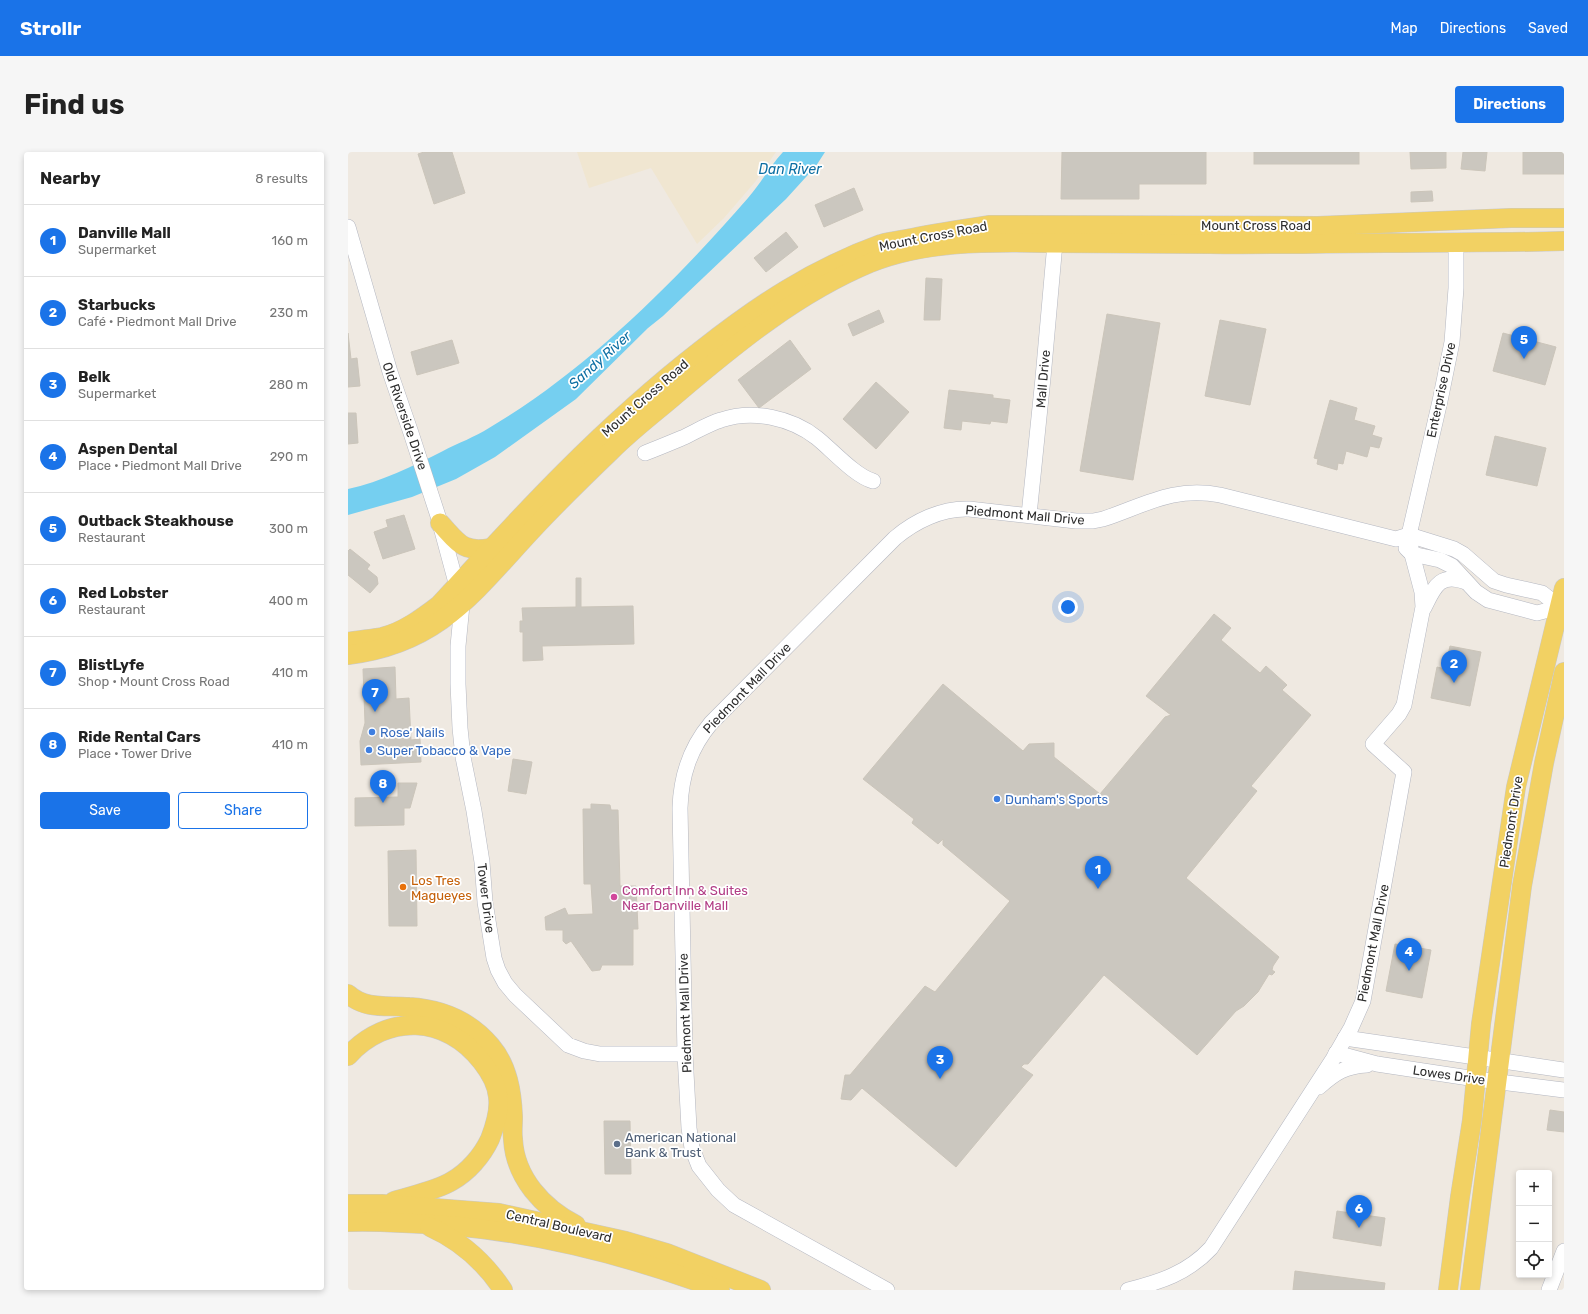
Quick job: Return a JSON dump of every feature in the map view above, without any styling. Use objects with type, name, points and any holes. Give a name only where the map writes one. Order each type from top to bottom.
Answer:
[{"type":"main road","name":"Mount Cross Road","points":[[348,642],[383,636],[414,623],[439,604],[490,548],[580,455],[634,404],[723,332],[764,302],[788,287],[846,258],[883,244],[941,232],[990,225],[1318,226],[1511,218],[1564,218]]},
{"type":"main road","name":"Mount Cross Road","points":[[348,655],[372,652],[408,640],[439,623],[462,605],[537,525],[614,447],[724,354],[767,322],[812,293],[872,262],[903,253],[932,247],[965,243],[1212,244],[1564,241]]},
{"type":"main road","points":[[439,520],[463,547],[477,550],[490,548]]},
{"type":"main road","name":"Piedmont Drive","points":[[1448,1290],[1476,1079],[1482,1016],[1516,787],[1562,608],[1564,588]]},
{"type":"main road","name":"Piedmont Drive","points":[[1470,1290],[1522,886],[1544,763],[1564,672]]},
{"type":"main road","points":[[348,994],[363,1004],[375,1007],[407,1006],[447,1014],[458,1019],[476,1031],[491,1046],[502,1061],[506,1072],[512,1097],[514,1152],[527,1183],[535,1194],[553,1209],[592,1233]]},
{"type":"main road","points":[[348,1056],[359,1044],[385,1029],[415,1024],[439,1029],[454,1036],[476,1055],[491,1077],[498,1097],[498,1113],[494,1129],[485,1149],[471,1166],[451,1182],[382,1204]]},
{"type":"main road","name":"Central Boulevard","points":[[350,1216],[382,1204],[499,1213],[592,1233],[667,1253],[761,1290]]},
{"type":"main road","name":"Central Boulevard","points":[[350,1216],[423,1224],[456,1225],[544,1238],[634,1261],[720,1290]]},
{"type":"main road","points":[[423,1224],[446,1234],[463,1245],[492,1273],[503,1290]]},
{"type":"street","name":"Old Riverside Drive","points":[[348,227],[390,372],[439,520],[462,605]]},
{"type":"street","name":"Mall Drive","points":[[1029,515],[1044,378],[1054,243]]},
{"type":"street","name":"Enterprise Drive","points":[[1403,537],[1440,401],[1452,342],[1456,288],[1456,243]]},
{"type":"street","points":[[645,453],[721,420],[738,416],[759,416],[779,419],[804,430],[816,438],[860,475],[873,481]]},
{"type":"street","name":"Piedmont Mall Drive","points":[[887,1290],[739,1208],[718,1190],[700,1166],[692,1148],[689,1128],[685,1054],[680,800],[683,776],[690,756],[698,740],[711,723],[903,531],[929,517],[955,510],[969,509],[1071,521],[1097,520],[1170,495],[1201,492],[1220,495],[1403,537],[1412,554],[1422,592],[1423,611],[1404,705],[1399,714],[1373,744],[1404,772],[1367,987],[1361,1007],[1336,1053],[1224,1229],[1206,1254],[1180,1273],[1158,1282],[1128,1290]]},
{"type":"street","points":[[1403,537],[1442,544],[1468,558],[1494,581],[1542,593],[1562,608]]},
{"type":"street","points":[[1412,554],[1440,560],[1449,564],[1457,570],[1466,582],[1483,598],[1537,613],[1562,608]]},
{"type":"street","points":[[1423,611],[1434,588],[1440,582],[1450,579],[1466,582]]},
{"type":"street","name":"Tower Drive","points":[[462,605],[458,646],[460,728],[463,757],[475,818],[494,958],[498,970],[515,996],[568,1045],[584,1051],[600,1054],[685,1054]]},
{"type":"street","name":"Lowes Drive","points":[[1345,1038],[1478,1059],[1564,1070]]},
{"type":"street","name":"Lowes Drive","points":[[1336,1053],[1377,1064],[1497,1082],[1564,1090]]},
{"type":"street","points":[[1308,1097],[1334,1075],[1346,1068],[1358,1065],[1377,1064]]},
{"type":"street","points":[[1549,1290],[1564,1251]]},
{"type":"shaded area","points":[[577,152],[776,152],[755,182],[724,218],[697,244],[651,168],[589,188]]},
{"type":"water","name":"Dan River","points":[[783,152],[825,152],[816,166],[786,199],[663,316],[648,328],[576,399],[495,457],[456,479],[412,497],[348,515],[348,489],[397,473],[484,431],[525,405],[595,352],[628,323],[690,262],[748,198]]},
{"type":"building","points":[[424,152],[452,152],[465,193],[434,204],[418,154]]},
{"type":"building","points":[[1062,152],[1206,152],[1206,184],[1139,184],[1139,199],[1061,199]]},
{"type":"building","points":[[1254,152],[1359,152],[1359,164],[1254,164]]},
{"type":"building","points":[[1410,152],[1446,152],[1446,168],[1411,169]]},
{"type":"building","points":[[1463,152],[1487,152],[1485,171],[1461,169]]},
{"type":"building","points":[[1523,152],[1564,152],[1564,174],[1523,174]]},
{"type":"building","points":[[854,188],[863,210],[824,227],[815,205]]},
{"type":"building","points":[[1432,191],[1433,201],[1411,202],[1411,192]]},
{"type":"building","points":[[786,232],[798,247],[766,272],[754,258]]},
{"type":"building","points":[[926,278],[942,279],[940,320],[924,320]]},
{"type":"building","points":[[879,310],[884,322],[853,336],[848,324]]},
{"type":"building","points":[[1107,314],[1160,323],[1133,480],[1080,471]]},
{"type":"building","points":[[1220,320],[1266,329],[1250,405],[1205,396]]},
{"type":"building","points":[[348,333],[351,359],[357,358],[360,386],[348,387]]},
{"type":"building","points":[[1503,333],[1556,347],[1545,385],[1493,371]]},
{"type":"building","points":[[452,340],[459,363],[417,375],[411,352]]},
{"type":"building","points":[[790,340],[811,369],[759,408],[738,380]]},
{"type":"building","points":[[876,382],[909,412],[876,449],[843,419]]},
{"type":"building","points":[[949,390],[993,395],[993,398],[1010,400],[1007,423],[991,421],[990,424],[962,421],[961,430],[944,428]]},
{"type":"building","points":[[1330,400],[1357,408],[1354,420],[1375,426],[1372,435],[1382,438],[1379,448],[1370,446],[1367,457],[1346,451],[1343,464],[1338,463],[1337,470],[1317,464],[1318,459],[1314,458]]},
{"type":"building","points":[[348,413],[356,413],[358,443],[348,444]]},
{"type":"building","points":[[1495,436],[1546,448],[1537,486],[1486,475]]},
{"type":"building","points":[[404,515],[415,549],[383,559],[374,532],[388,527],[386,520]]},
{"type":"building","points":[[350,549],[370,565],[367,569],[377,577],[378,584],[370,593],[348,575],[348,551]]},
{"type":"building","points":[[576,578],[581,578],[581,607],[633,606],[634,644],[542,646],[543,660],[523,661],[523,632],[520,632],[520,621],[523,621],[522,608],[576,607]]},
{"type":"building","points":[[1214,614],[1231,628],[1221,640],[1260,673],[1266,666],[1287,685],[1282,690],[1311,715],[1251,786],[1257,791],[1186,878],[1279,957],[1273,966],[1272,970],[1275,972],[1272,975],[1269,974],[1258,992],[1244,1006],[1236,1011],[1197,1055],[1104,975],[1028,1064],[1024,1064],[1021,1067],[1033,1075],[956,1167],[862,1088],[851,1100],[841,1099],[845,1075],[850,1075],[925,986],[935,992],[1010,901],[943,845],[943,839],[938,844],[912,823],[914,819],[863,779],[943,684],[1023,751],[1029,744],[1054,743],[1054,757],[1100,794],[1165,717],[1171,715],[1146,696]]},
{"type":"building","points":[[1450,646],[1481,652],[1470,706],[1431,698],[1437,667],[1445,669]]},
{"type":"building","points":[[395,667],[396,699],[409,698],[411,740],[420,739],[421,762],[361,765],[360,741],[365,723],[363,669]]},
{"type":"building","points":[[513,759],[532,762],[526,794],[508,791]]},
{"type":"building","points":[[398,783],[417,783],[410,808],[404,808],[404,825],[355,826],[355,798],[398,797]]},
{"type":"building","name":"Comfort Inn & Suites Near Danville Mall","points":[[591,804],[610,805],[611,810],[618,810],[620,886],[636,886],[638,929],[633,929],[633,965],[602,965],[600,970],[592,971],[571,941],[566,944],[563,941],[563,930],[546,930],[545,917],[565,908],[568,915],[593,914],[591,884],[584,884],[583,809],[591,809]]},
{"type":"building","points":[[416,850],[417,926],[389,926],[388,851]]},
{"type":"building","points":[[1395,944],[1431,950],[1422,998],[1386,991]]},
{"type":"building","points":[[1550,1110],[1564,1112],[1564,1132],[1547,1130]]},
{"type":"building","points":[[604,1121],[630,1121],[631,1174],[605,1174]]},
{"type":"building","points":[[1337,1211],[1385,1218],[1381,1246],[1333,1238]]},
{"type":"building","points":[[1295,1271],[1385,1283],[1384,1290],[1293,1290]]},
{"type":"place","name":"Outback Steakhouse","points":[[1524,359]]},
{"type":"place","name":"Starbucks","points":[[1454,683]]},
{"type":"place","name":"BlistLyfe","points":[[375,712]]},
{"type":"place","name":"Rose' Nails","points":[[372,732]]},
{"type":"place","name":"Super Tobacco & Vape","points":[[369,750]]},
{"type":"place","name":"Dunham's Sports","points":[[997,799]]},
{"type":"place","name":"Ride Rental Cars","points":[[383,803]]},
{"type":"place","name":"Los Tres Magueyes","points":[[403,887]]},
{"type":"place","name":"Danville Mall","points":[[1098,889]]},
{"type":"place","name":"Comfort Inn & Suites Near Danville Mall","points":[[614,897]]},
{"type":"place","name":"Aspen Dental","points":[[1409,971]]},
{"type":"place","name":"Belk","points":[[940,1079]]},
{"type":"place","name":"American National Bank & Trust","points":[[617,1144]]},
{"type":"place","name":"Red Lobster","points":[[1359,1228]]},
{"type":"water label","name":"Sandy River","points":[[600,360]]}]
